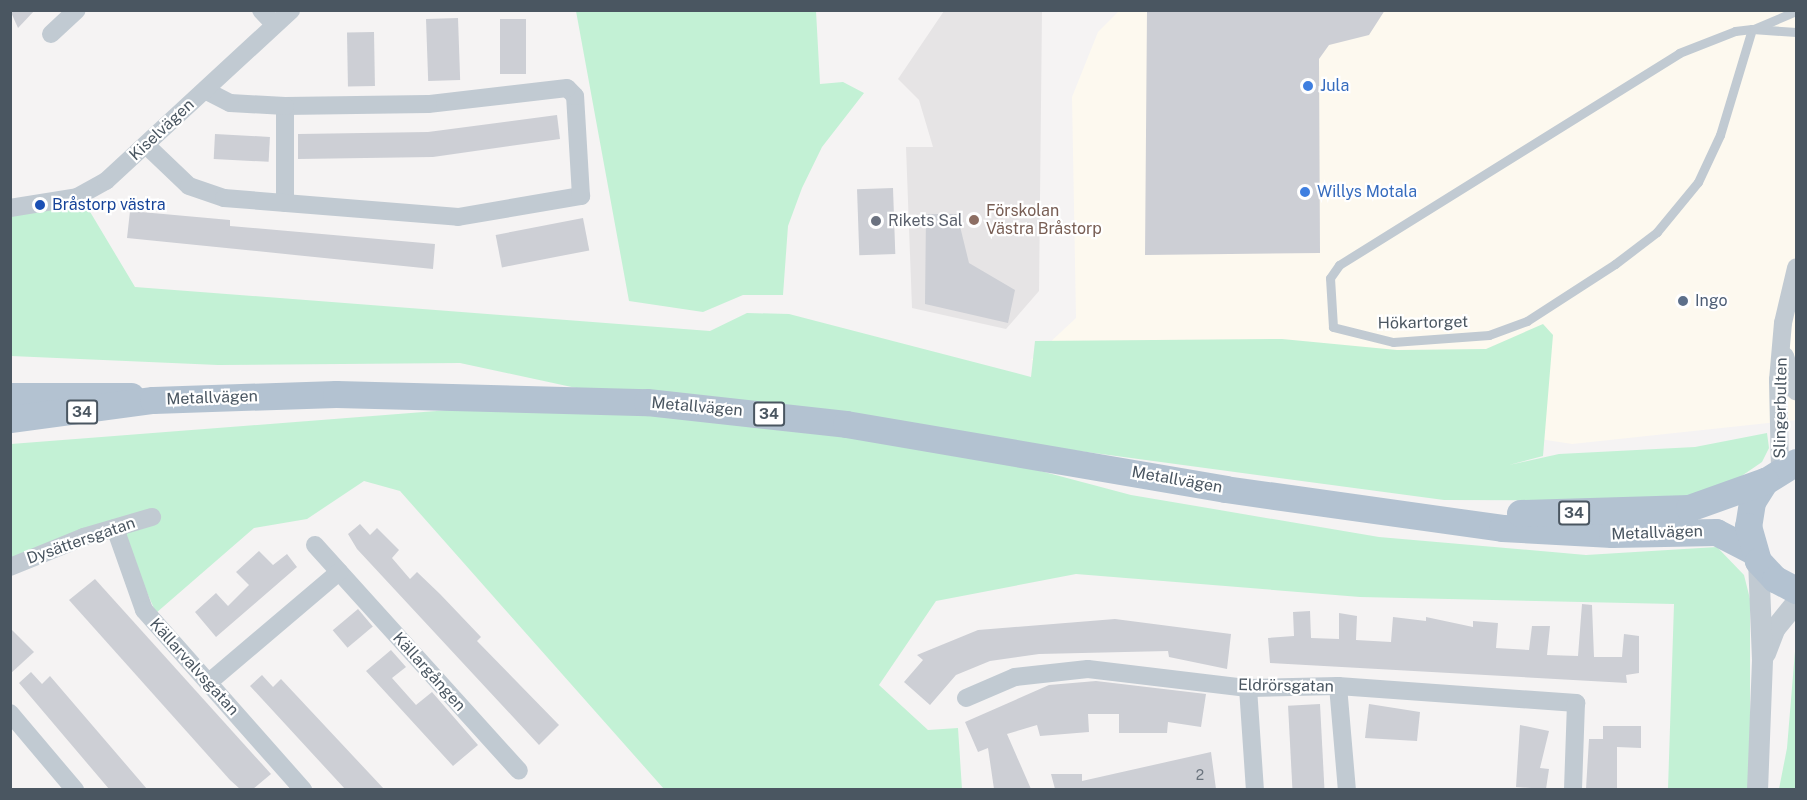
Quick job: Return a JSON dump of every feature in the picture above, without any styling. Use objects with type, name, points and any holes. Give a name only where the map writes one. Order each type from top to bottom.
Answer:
[{"type":"main road","name":"Metallvägen","points":[[10,396],[93,392],[153,400]]},
{"type":"main road","name":"Metallvägen","points":[[10,419],[153,400],[439,394],[659,403],[846,424],[1378,511],[1564,532],[1704,530],[1730,536],[1755,556]]},
{"type":"main road","name":"Metallvägen","points":[[1378,511],[1662,511],[1712,502],[1780,471]]},
{"type":"main road","points":[[1755,556],[1749,514],[1780,471]]},
{"type":"main road","name":"34","points":[[1755,556],[1775,579],[1797,590]]},
{"type":"street","points":[[51,34],[77,10]]},
{"type":"street","points":[[261,10],[274,24]]},
{"type":"street","name":"Kiselvägen","points":[[10,208],[77,197],[106,181],[291,10]]},
{"type":"street","points":[[146,145],[170,171],[205,194],[458,217],[581,196],[575,96],[567,88],[428,104],[285,106],[230,103],[205,90]]},
{"type":"street","points":[[285,106],[285,203]]},
{"type":"street","name":"Slingerbulten","points":[[1780,471],[1782,347],[1797,268]]},
{"type":"street","name":"Slingerbulten","points":[[1782,347],[1797,391]]},
{"type":"street","name":"Dysättersgatan","points":[[10,567],[115,528],[152,518]]},
{"type":"street","name":"Källarvalvsgatan","points":[[115,528],[144,610],[303,789]]},
{"type":"street","name":"Källargången","points":[[315,545],[519,771]]},
{"type":"street","points":[[1755,556],[1762,659],[1757,789]]},
{"type":"street","points":[[208,683],[339,572]]},
{"type":"street","points":[[1762,659],[1774,629],[1797,602]]},
{"type":"street","name":"Eldrörsgatan","points":[[966,698],[985,687],[1049,670],[1140,672],[1248,688],[1338,686],[1576,703],[1573,789]]},
{"type":"street","points":[[1338,686],[1347,789]]},
{"type":"street","points":[[1248,688],[1255,789]]},
{"type":"street","points":[[10,713],[75,789]]},
{"type":"lane","name":"Hökartorget","points":[[1752,29],[1720,135],[1698,182],[1657,232],[1616,264],[1527,321],[1489,335],[1393,342],[1333,327],[1330,278],[1339,265],[1679,53],[1797,12]]},
{"type":"lane","name":"Hökartorget","points":[[1752,29],[1797,32]]},
{"type":"shaded area","name":"Förskolan Västra Bråstorp","points":[[944,11],[1042,11],[1039,291],[1006,329],[912,308],[906,147],[933,147],[919,100],[898,79]]},
{"type":"shaded area","points":[[1119,11],[1796,11],[1796,420],[1572,444],[1031,360],[1076,318],[1072,97],[1098,32]]},
{"type":"green space","points":[[576,11],[816,11],[820,84],[843,82],[864,93],[822,147],[802,188],[788,226],[783,295],[743,295],[703,312],[629,301]]},
{"type":"green space","points":[[80,195],[135,287],[710,331],[747,313],[789,314],[1031,377],[1035,341],[1282,339],[1397,350],[1486,349],[1543,324],[1553,335],[1543,456],[1509,465],[1559,454],[1695,447],[1767,433],[1769,448],[1762,462],[1727,486],[1683,501],[1444,500],[848,420],[1131,495],[1379,537],[1586,555],[1717,547],[1744,575],[1750,599],[1750,789],[1668,789],[1674,604],[1360,597],[1076,574],[936,601],[879,685],[928,730],[958,728],[962,789],[664,789],[400,491],[364,481],[307,519],[254,528],[156,613],[119,529],[11,565],[11,444],[618,397],[460,363],[218,365],[11,356],[11,208]]},
{"type":"green space","points":[[1796,639],[1796,789],[1779,789],[1787,748]]},
{"type":"building","points":[[10,10],[35,10],[18,28]]},
{"type":"building","points":[[1147,10],[1385,10],[1369,35],[1329,45],[1319,59],[1320,253],[1145,255]]},
{"type":"building","points":[[458,18],[460,80],[428,81],[426,19]]},
{"type":"building","points":[[500,19],[526,19],[526,74],[500,74]]},
{"type":"building","points":[[347,32],[374,32],[375,86],[348,86]]},
{"type":"building","points":[[557,115],[560,139],[433,157],[298,159],[298,134],[428,132]]},
{"type":"building","points":[[215,134],[270,137],[269,162],[214,159]]},
{"type":"building","name":"Rikets Sal","points":[[893,188],[895,254],[859,255],[857,189]]},
{"type":"building","points":[[130,211],[230,220],[230,226],[435,244],[433,269],[127,238]]},
{"type":"building","points":[[926,214],[957,214],[969,263],[1015,290],[1008,323],[925,304]]},
{"type":"building","points":[[583,218],[589,250],[502,267],[496,235]]},
{"type":"building","points":[[360,524],[370,535],[377,528],[399,550],[392,558],[410,579],[417,572],[440,594],[481,637],[477,641],[559,725],[539,745],[357,549],[348,534]]},
{"type":"building","points":[[259,551],[273,565],[287,554],[297,567],[216,637],[195,612],[216,593],[228,606],[249,585],[236,572]]},
{"type":"building","points":[[95,579],[271,774],[253,789],[240,789],[230,780],[69,600]]},
{"type":"building","points":[[1582,604],[1592,605],[1594,657],[1622,657],[1624,634],[1639,636],[1639,673],[1626,675],[1627,683],[1270,663],[1268,638],[1294,636],[1293,612],[1310,611],[1311,638],[1339,639],[1339,613],[1357,616],[1356,640],[1391,642],[1393,617],[1426,621],[1426,617],[1473,627],[1473,621],[1498,623],[1496,648],[1529,650],[1532,626],[1550,626],[1547,655],[1578,656]]},
{"type":"building","points":[[358,609],[373,627],[348,648],[333,630]]},
{"type":"building","points":[[1115,619],[1231,634],[1227,669],[1169,657],[1168,651],[1039,654],[990,661],[956,675],[930,705],[904,682],[923,660],[917,655],[978,630]]},
{"type":"building","points":[[10,628],[34,652],[10,674]]},
{"type":"building","points":[[391,650],[406,667],[392,678],[416,705],[432,692],[478,745],[453,766],[366,671]]},
{"type":"building","points":[[31,672],[42,684],[50,676],[147,789],[109,789],[19,683]]},
{"type":"building","points":[[262,675],[273,687],[281,679],[384,789],[345,789],[250,686]]},
{"type":"building","points":[[1096,681],[1206,694],[1201,727],[1168,722],[1167,733],[1119,733],[1119,714],[1088,714],[1089,732],[1040,736],[1037,725],[1007,734],[1031,789],[994,789],[988,748],[978,752],[965,722],[1049,685]]},
{"type":"building","points":[[1320,704],[1324,789],[1292,790],[1288,706]]},
{"type":"building","points":[[1369,704],[1420,712],[1417,741],[1365,738]]},
{"type":"building","points":[[1520,725],[1549,731],[1540,768],[1549,769],[1546,789],[1516,787]]},
{"type":"building","points":[[1603,726],[1641,726],[1641,748],[1617,747],[1617,789],[1586,789],[1589,739],[1603,739]]},
{"type":"building","points":[[1211,752],[1216,789],[1055,789],[1051,774],[1082,774],[1082,781]]},
{"type":"place","name":"Jula","points":[[1308,86]]},
{"type":"place","name":"Willys Motala","points":[[1305,192]]},
{"type":"place","name":"Bråstorp västra","points":[[40,205]]},
{"type":"place","name":"Förskolan Västra Bråstorp","points":[[974,220]]},
{"type":"place","name":"Rikets Sal","points":[[876,221]]},
{"type":"place","name":"Ingo","points":[[1683,301]]}]
